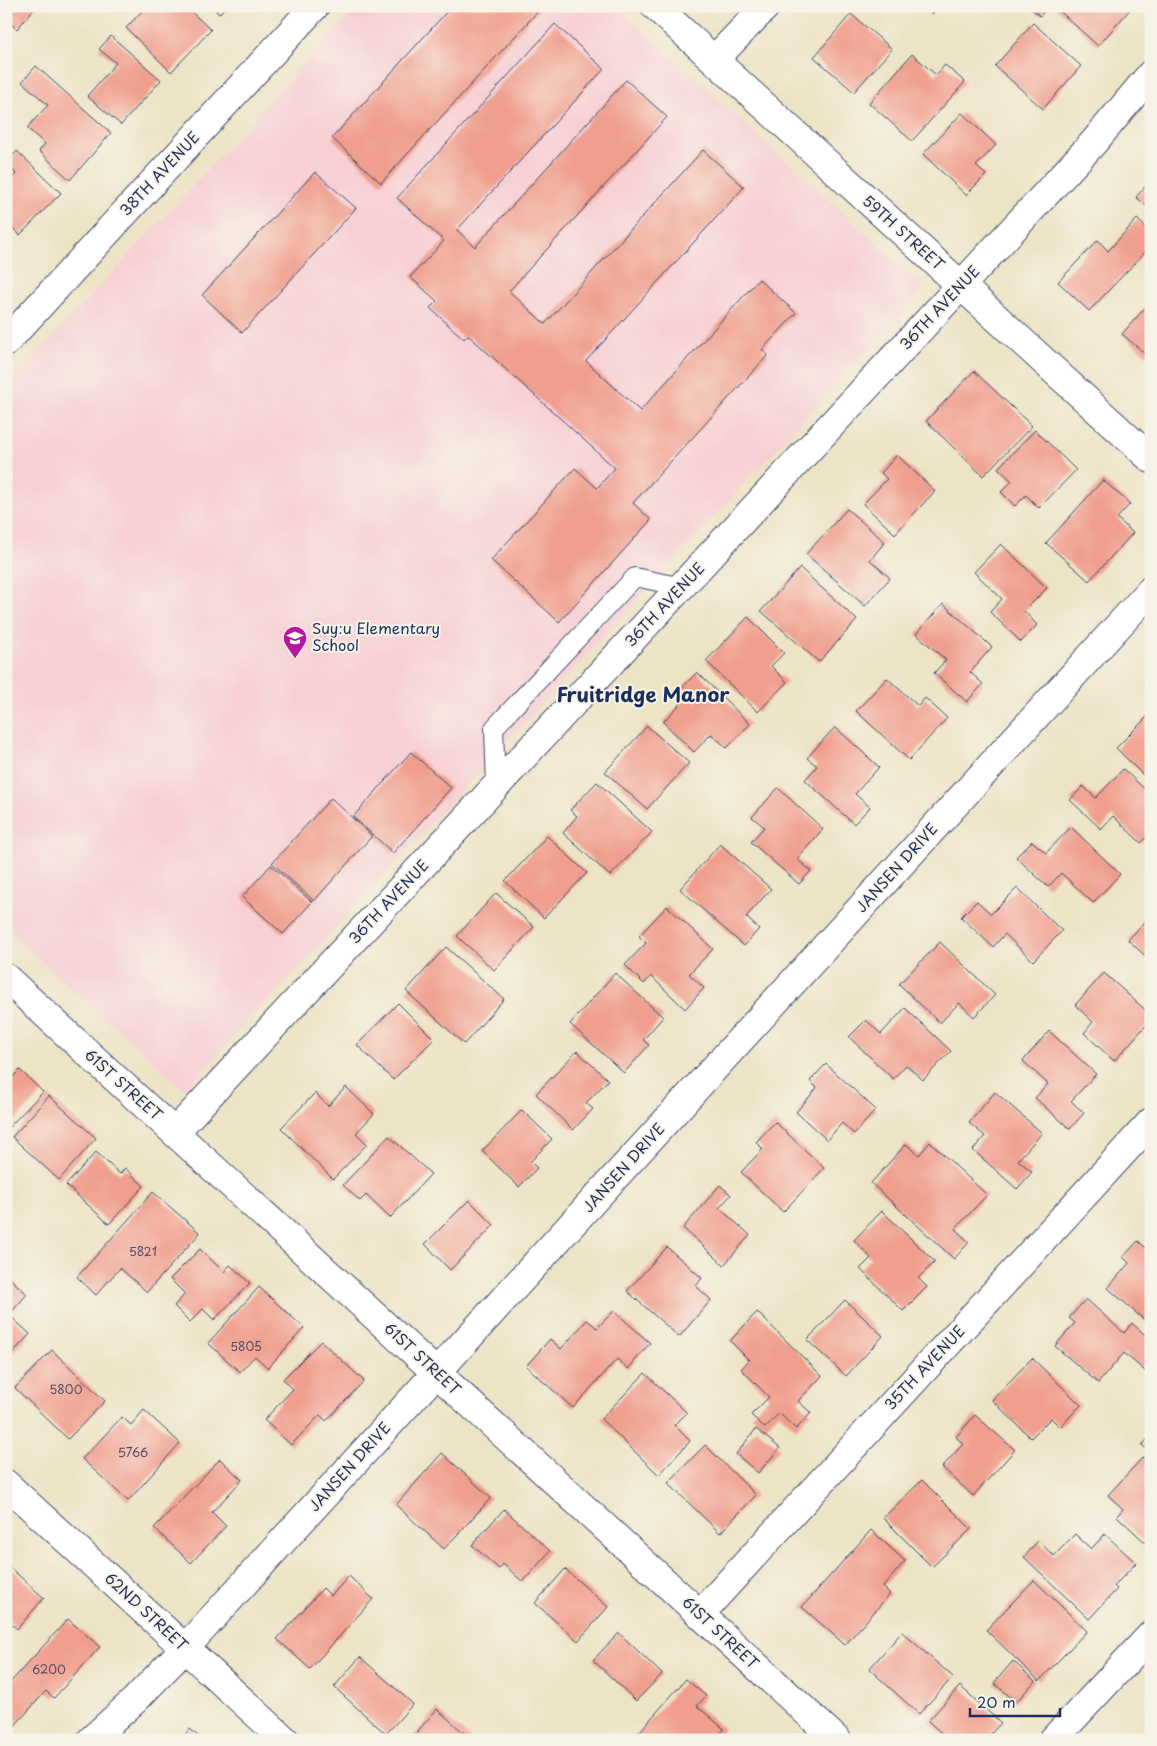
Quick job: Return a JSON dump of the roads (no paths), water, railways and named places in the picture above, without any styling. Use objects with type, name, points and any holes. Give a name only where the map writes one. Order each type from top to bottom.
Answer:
[{"type":"street","name":"38TH AVENUE","points":[[6,342],[314,6]]},
{"type":"street","name":"59TH STREET","points":[[655,6],[1151,459]]},
{"type":"street","points":[[714,60],[766,6]]},
{"type":"street","name":"36TH AVENUE","points":[[175,1132],[1094,142],[1151,74]]},
{"type":"street","name":"JANSEN DRIVE","points":[[91,1740],[134,1702],[184,1648],[1151,590]]},
{"type":"street","name":"61ST STREET","points":[[6,978],[837,1740]]},
{"type":"street","name":"35TH AVENUE","points":[[700,1614],[1151,1122]]},
{"type":"street","name":"62ND STREET","points":[[6,1484],[285,1740]]},
{"type":"street","points":[[1053,1740],[1151,1634]]},
{"type":"lane","points":[[496,787],[494,728],[635,577],[682,586]]},
{"type":"place","name":"Suy:u Elementary School","points":[[295,659]]},
{"type":"district","name":"Fruitridge Manor","points":[[643,695]]}]
